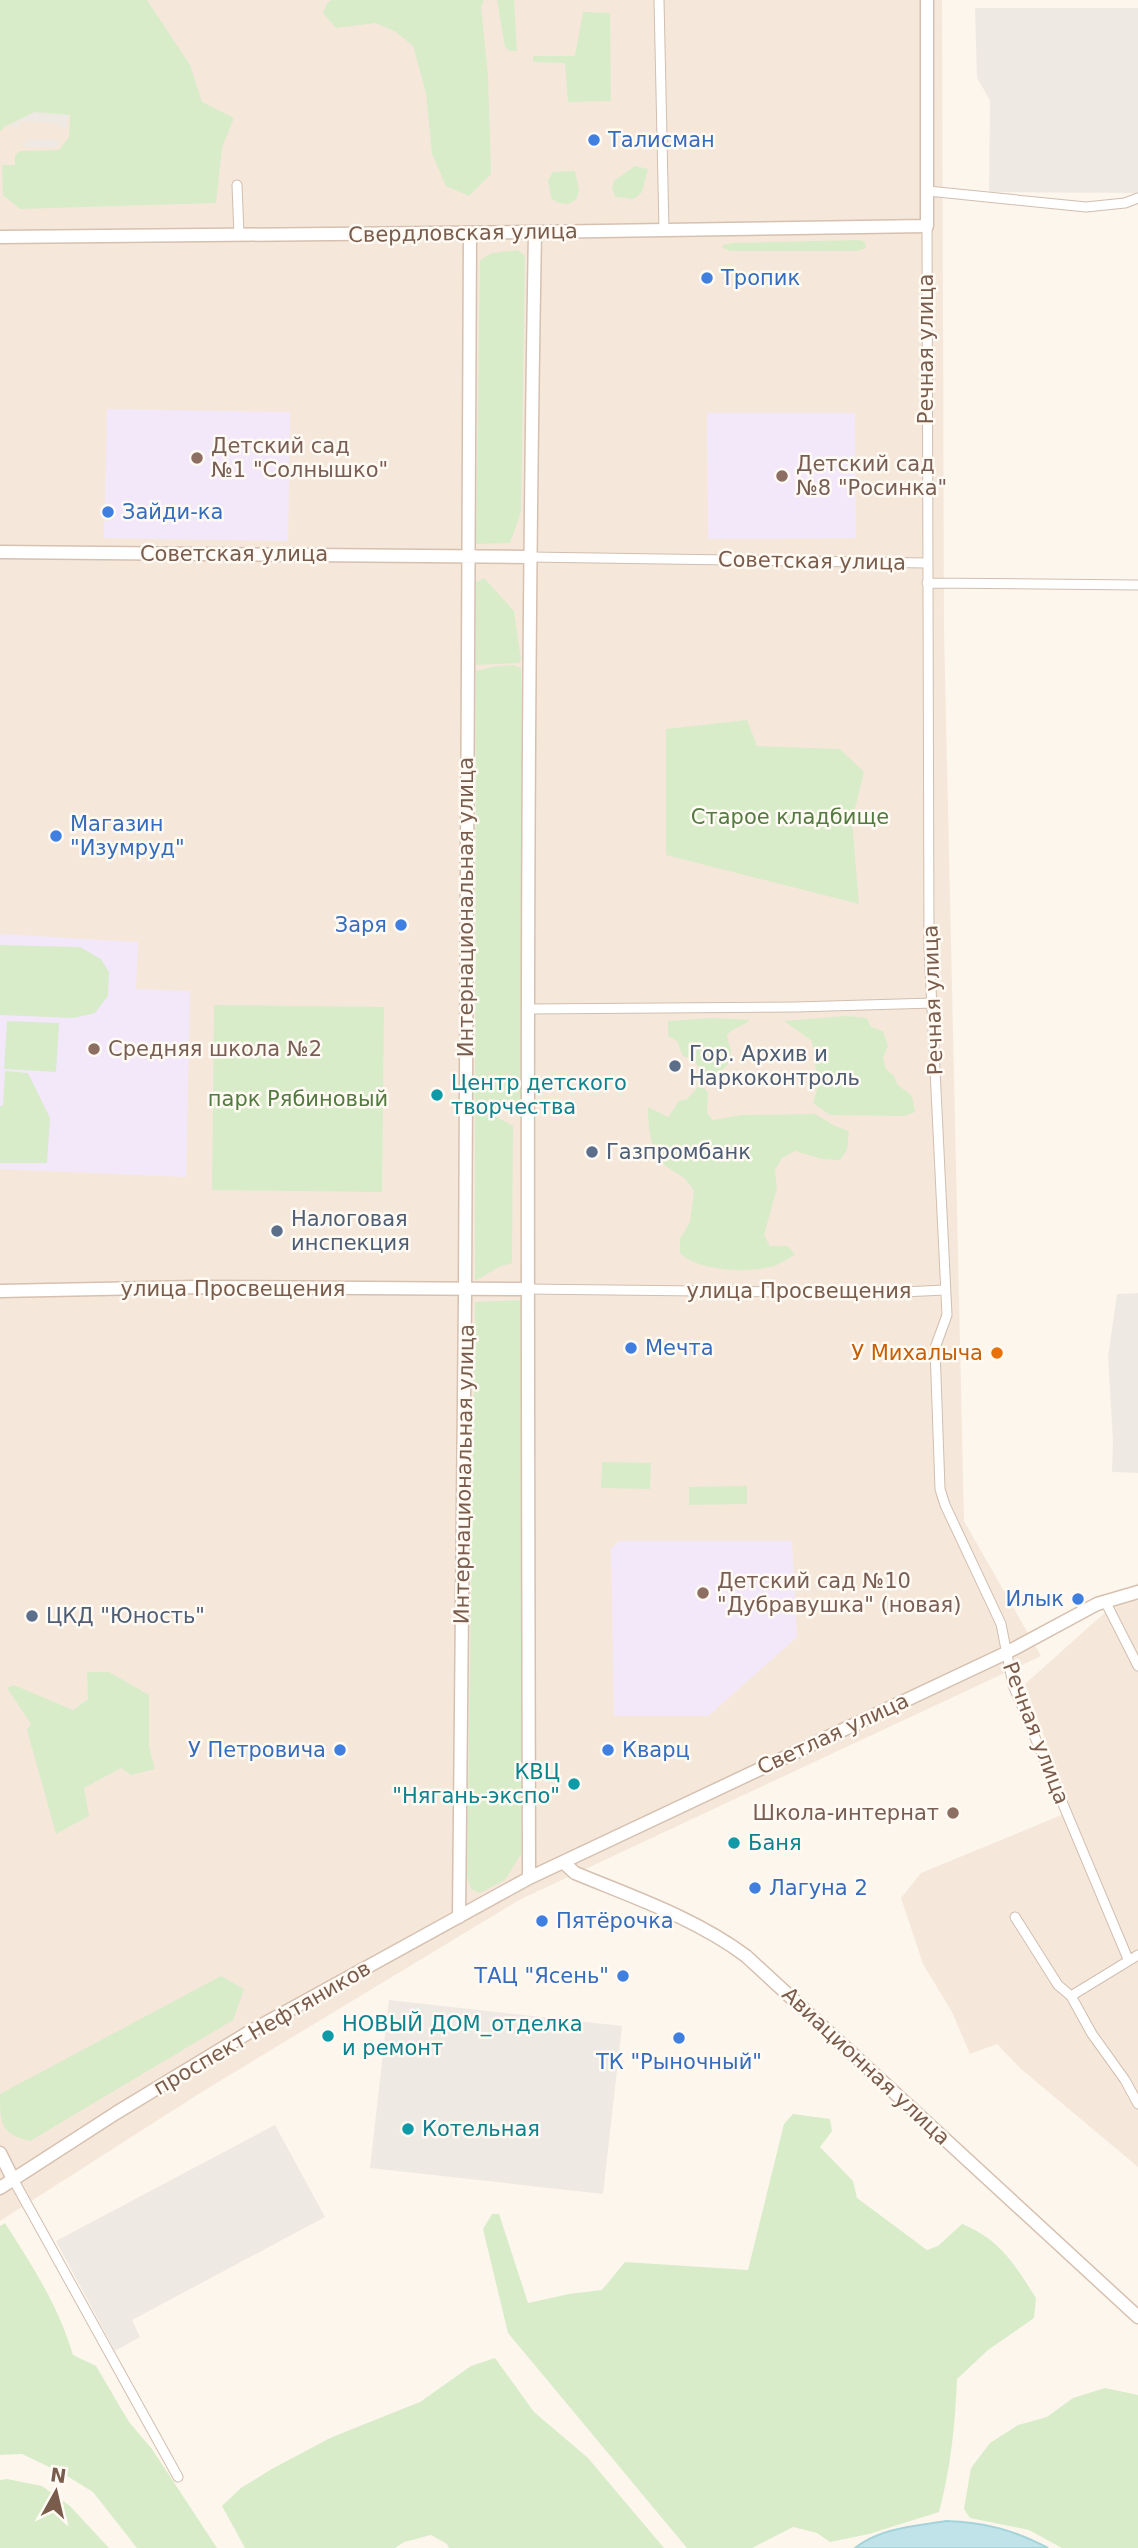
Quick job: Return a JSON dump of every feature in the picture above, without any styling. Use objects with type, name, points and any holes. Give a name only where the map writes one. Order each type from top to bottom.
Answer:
[{"type":"main road","name":"Речная улица","points":[[926,0],[927,226]]},
{"type":"main road","name":"Свердловская улица","points":[[0,237],[927,226]]},
{"type":"main road","points":[[529,1878],[526,1289],[529,557],[535,232]]},
{"type":"main road","name":"Интернациональная улица","points":[[459,1917],[466,1290],[470,233]]},
{"type":"main road","name":"Советская улица","points":[[0,552],[529,557]]},
{"type":"main road","name":"улица Просвещения","points":[[0,1291],[264,1286],[526,1289]]},
{"type":"main road","name":"Светлая улица","points":[[529,1878],[1006,1653],[1105,1601],[1138,1592]]},
{"type":"main road","name":"Авиационная улица","points":[[563,1861],[575,1873],[676,1915],[710,1932],[746,1956],[1138,2317]]},
{"type":"main road","name":"проспект Нефтяников","points":[[0,2188],[251,2031],[529,1878]]},
{"type":"main road","points":[[0,2153],[13,2179]]},
{"type":"street","points":[[659,0],[664,230]]},
{"type":"street","points":[[237,185],[239,235]]},
{"type":"street","points":[[928,191],[1086,207],[1125,203],[1138,198]]},
{"type":"street","name":"Речная улица","points":[[927,226],[929,947],[947,1315],[935,1348],[940,1489],[945,1506],[1001,1624],[1013,1685],[1128,1959]]},
{"type":"street","name":"Советская улица","points":[[529,557],[927,563]]},
{"type":"street","points":[[927,583],[1138,585]]},
{"type":"street","points":[[528,1009],[933,1003]]},
{"type":"street","name":"улица Просвещения","points":[[526,1289],[881,1293],[945,1290]]},
{"type":"street","points":[[1105,1601],[1138,1666]]},
{"type":"street","points":[[1015,1917],[1058,1986],[1071,1996],[1092,2034],[1125,2080],[1138,2104]]},
{"type":"street","points":[[1071,1996],[1138,1955]]},
{"type":"street","points":[[13,2179],[178,2477]]},
{"type":"shaded area","points":[[0,0],[942,0],[944,630],[964,1521],[1041,1656],[519,1900],[205,2090],[0,2221]]},
{"type":"shaded area","points":[[975,8],[1138,8],[1138,193],[989,192],[990,100],[977,78]]},
{"type":"shaded area","points":[[34,112],[68,114],[67,129],[58,127],[58,123],[20,121],[19,127],[8,126]]},
{"type":"shaded area","points":[[25,140],[58,140],[58,147],[25,147]]},
{"type":"shaded area","name":"Детский сад №1 \"Солнышко\"","points":[[107,409],[290,412],[288,541],[104,538],[104,521],[113,520],[113,505],[105,504]]},
{"type":"shaded area","name":"Детский сад №8 \"Росинка\"","points":[[707,413],[855,413],[856,538],[708,539]]},
{"type":"shaded area","name":"Средняя школа №2","points":[[0,934],[138,942],[136,989],[190,991],[186,1177],[0,1169]]},
{"type":"shaded area","points":[[1138,1293],[1138,1473],[1112,1472],[1113,1440],[1108,1357],[1117,1294]]},
{"type":"shaded area","name":"Детский сад №10 \"Дубравушка\" (новая)","points":[[619,1541],[792,1541],[797,1637],[708,1716],[614,1716],[611,1549]]},
{"type":"shaded area","points":[[1138,1583],[1138,2167],[1021,2069],[997,2044],[970,2054],[952,2012],[923,1964],[901,1898],[921,1873],[1071,1811],[1025,1684]]},
{"type":"shaded area","points":[[389,2000],[622,2026],[603,2194],[370,2168]]},
{"type":"shaded area","points":[[275,2125],[325,2217],[132,2320],[140,2337],[115,2351],[56,2241]]},
{"type":"green space","points":[[0,0],[147,0],[190,65],[202,102],[234,118],[222,148],[216,203],[20,209],[3,195],[2,165],[15,165],[15,155],[21,151],[59,150],[69,137],[70,115],[35,112],[4,127],[0,132]]},
{"type":"green space","points":[[332,0],[484,0],[481,7],[488,75],[491,174],[469,196],[446,186],[432,154],[426,93],[413,46],[396,32],[376,23],[336,28],[323,13],[327,3]]},
{"type":"green space","points":[[497,0],[514,0],[517,51],[510,51],[505,47]]},
{"type":"green space","points":[[583,12],[610,13],[611,101],[568,102],[565,63],[533,62],[533,56],[575,56]]},
{"type":"green space","points":[[635,166],[648,169],[642,192],[634,199],[616,197],[612,189],[614,181]]},
{"type":"green space","points":[[575,171],[579,190],[577,198],[564,204],[551,198],[548,180],[553,172]]},
{"type":"green space","points":[[865,242],[866,248],[857,251],[730,251],[723,248],[723,245],[732,243]]},
{"type":"green space","points":[[518,250],[525,256],[521,512],[510,543],[476,544],[480,260],[492,253]]},
{"type":"green space","points":[[484,578],[514,611],[521,660],[519,663],[476,665],[476,582]]},
{"type":"green space","points":[[513,665],[521,668],[523,1110],[475,1108],[476,671]]},
{"type":"green space","name":"Старое кладбище","points":[[747,720],[757,746],[840,749],[864,772],[852,821],[859,904],[666,855],[666,729]]},
{"type":"green space","points":[[0,945],[80,947],[101,959],[109,972],[108,996],[95,1013],[74,1018],[0,1015]]},
{"type":"green space","name":"парк Рябиновый","points":[[214,1005],[384,1007],[382,1192],[212,1190]]},
{"type":"green space","points":[[847,1016],[867,1018],[871,1027],[883,1031],[888,1046],[883,1058],[886,1069],[894,1076],[898,1085],[912,1096],[915,1112],[904,1116],[830,1115],[813,1103],[818,1086],[812,1041],[784,1021]]},
{"type":"green space","points":[[713,1018],[750,1020],[727,1035],[731,1052],[725,1068],[715,1074],[699,1074],[698,1066],[683,1056],[677,1041],[668,1036],[668,1021]]},
{"type":"green space","points":[[7,1021],[59,1023],[56,1072],[4,1069]]},
{"type":"green space","points":[[5,1071],[28,1073],[50,1118],[47,1163],[0,1163],[0,1106],[3,1106]]},
{"type":"green space","points":[[701,1084],[708,1093],[707,1113],[713,1120],[742,1115],[815,1114],[849,1131],[847,1150],[840,1160],[822,1159],[795,1151],[782,1158],[775,1170],[777,1188],[764,1235],[770,1246],[788,1246],[795,1255],[776,1265],[748,1270],[722,1269],[698,1264],[680,1253],[680,1239],[690,1222],[694,1191],[686,1180],[663,1164],[658,1157],[650,1132],[648,1107],[668,1117],[679,1101],[687,1099]]},
{"type":"green space","points":[[475,1113],[493,1115],[513,1126],[512,1263],[475,1281]]},
{"type":"green space","points":[[522,1300],[521,1854],[505,1880],[480,1893],[471,1889],[467,1876],[475,1302]]},
{"type":"green space","points":[[602,1462],[651,1463],[650,1489],[601,1488]]},
{"type":"green space","points":[[747,1486],[747,1504],[689,1505],[689,1487]]},
{"type":"green space","points":[[87,1672],[109,1672],[149,1695],[149,1747],[155,1769],[131,1775],[121,1768],[84,1788],[89,1816],[56,1834],[27,1730],[31,1724],[7,1688],[14,1685],[73,1710],[88,1699]]},
{"type":"green space","points":[[221,1976],[244,1989],[233,2020],[30,2141],[7,2130],[0,2112],[0,2094]]},
{"type":"green space","points":[[793,2114],[830,2119],[832,2131],[820,2147],[853,2181],[857,2198],[927,2250],[938,2246],[962,2224],[997,2245],[1036,2298],[1034,2318],[988,2350],[957,2379],[952,2446],[939,2512],[869,2534],[830,2542],[817,2533],[793,2527],[752,2548],[687,2548],[508,2333],[483,2229],[492,2214],[499,2214],[528,2303],[602,2290],[625,2262],[748,2270],[784,2124]]},
{"type":"green space","points":[[5,2223],[52,2303],[73,2355],[96,2366],[129,2422],[152,2449],[217,2548],[137,2548],[93,2492],[62,2473],[22,2454],[0,2455],[0,2226]]},
{"type":"green space","points":[[495,2358],[534,2412],[588,2458],[664,2548],[449,2548],[431,2535],[404,2542],[395,2548],[245,2548],[222,2506],[241,2488],[330,2438],[420,2402],[471,2366]]},
{"type":"green space","points":[[1105,2388],[1138,2395],[1138,2548],[1062,2548],[1029,2530],[970,2518],[964,2509],[971,2468],[990,2443],[1018,2425],[1047,2417],[1073,2398]]},
{"type":"green space","points":[[0,2480],[42,2486],[70,2506],[109,2548],[0,2548]]},
{"type":"water","points":[[946,2521],[998,2528],[1048,2548],[855,2548],[887,2532]]},
{"type":"place","name":"Талисман","points":[[594,140]]},
{"type":"place","name":"Тропик","points":[[707,278]]},
{"type":"place","name":"Детский сад №1 \"Солнышко\"","points":[[197,458]]},
{"type":"place","name":"Детский сад №8 \"Росинка\"","points":[[782,476]]},
{"type":"place","name":"Зайди-ка","points":[[108,512]]},
{"type":"place","name":"Магазин \"Изумруд\"","points":[[56,836]]},
{"type":"place","name":"Заря","points":[[401,925]]},
{"type":"place","name":"Средняя школа №2","points":[[94,1049]]},
{"type":"place","name":"Гор. Архив и Наркоконтроль","points":[[675,1066]]},
{"type":"place","name":"Центр детского творчества","points":[[437,1095]]},
{"type":"place","name":"Газпромбанк","points":[[592,1152]]},
{"type":"place","name":"Налоговая инспекция","points":[[277,1231]]},
{"type":"place","name":"Мечта","points":[[631,1348]]},
{"type":"place","name":"У Михалыча","points":[[997,1353]]},
{"type":"place","name":"Детский сад №10 \"Дубравушка\" (новая)","points":[[703,1593]]},
{"type":"place","name":"Илык","points":[[1078,1599]]},
{"type":"place","name":"ЦКД \"Юность\"","points":[[32,1616]]},
{"type":"place","name":"У Петровича","points":[[340,1750]]},
{"type":"place","name":"Кварц","points":[[608,1750]]},
{"type":"place","name":"КВЦ \"Нягань-экспо\"","points":[[574,1784]]},
{"type":"place","name":"Школа-интернат","points":[[953,1813]]},
{"type":"place","name":"Баня","points":[[734,1843]]},
{"type":"place","name":"Лагуна 2","points":[[755,1888]]},
{"type":"place","name":"Пятёрочка","points":[[542,1921]]},
{"type":"place","name":"ТАЦ \"Ясень\"","points":[[623,1976]]},
{"type":"place","name":"НОВЫЙ ДОМ_отделка и ремонт","points":[[328,2036]]},
{"type":"place","name":"ТК \"Рыночный\"","points":[[679,2038]]},
{"type":"place","name":"Котельная","points":[[408,2129]]}]
